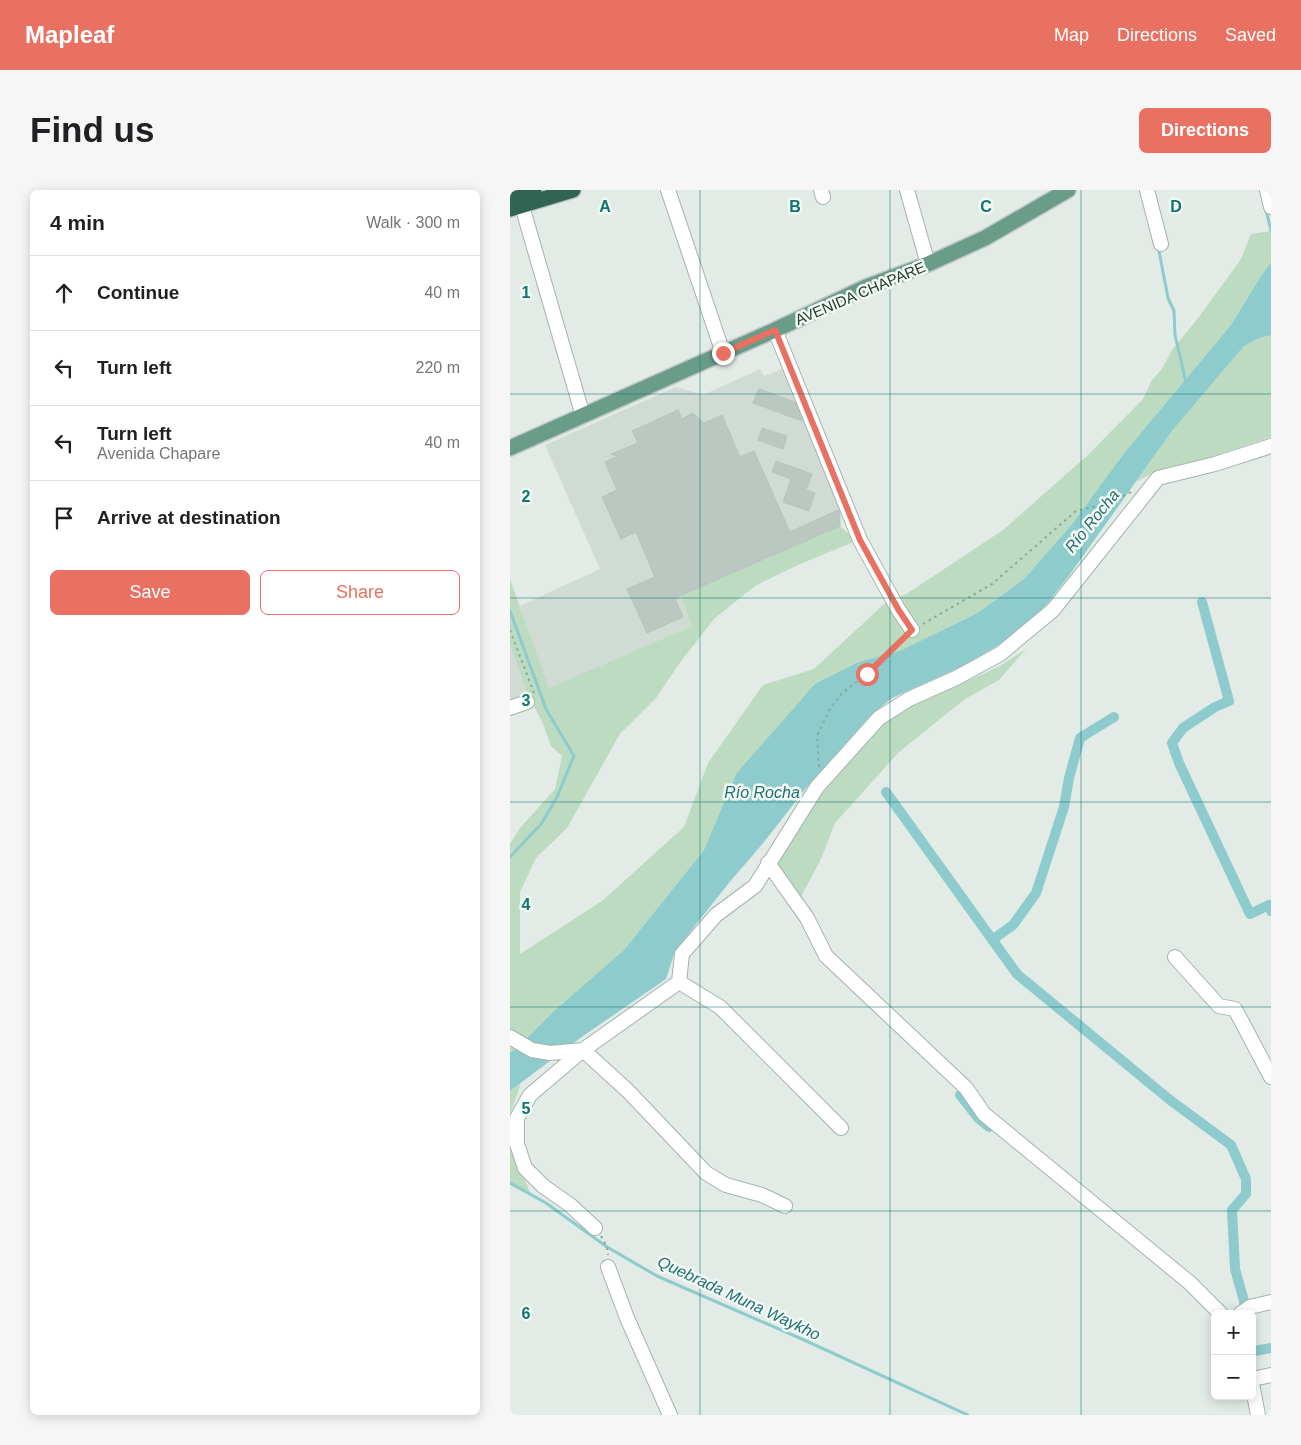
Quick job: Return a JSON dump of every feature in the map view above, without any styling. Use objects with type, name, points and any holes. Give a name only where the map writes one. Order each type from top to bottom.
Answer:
[{"type":"highway","points":[[514,204],[534,190]]},
{"type":"highway","points":[[514,204],[573,190]]},
{"type":"main road","name":"AVENIDA CHAPARE","points":[[510,448],[775,330],[866,287],[928,264],[985,238],[1068,190]]},
{"type":"street","points":[[668,190],[723,353]]},
{"type":"street","points":[[907,190],[928,264]]},
{"type":"street","points":[[1148,190],[1161,244]]},
{"type":"street","points":[[1267,190],[1271,207]]},
{"type":"street","points":[[514,204],[583,416]]},
{"type":"street","points":[[775,330],[860,540],[898,609],[912,630]]},
{"type":"street","points":[[595,1228],[570,1205],[543,1186],[525,1168],[517,1144],[517,1118],[530,1095],[583,1050],[679,982],[682,954],[716,915],[755,886],[817,787],[879,718],[909,699],[956,678],[1000,654],[1053,610],[1158,478],[1215,464],[1271,446]]},
{"type":"street","points":[[510,708],[527,702]]},
{"type":"street","points":[[768,863],[807,918],[826,956],[966,1088],[984,1114],[1190,1284],[1218,1310]]},
{"type":"street","points":[[1175,957],[1219,1006],[1235,1009],[1271,1077]]},
{"type":"street","points":[[679,982],[720,1007],[841,1128]]},
{"type":"street","points":[[510,1037],[532,1050],[550,1053],[583,1050],[628,1091],[706,1173],[726,1185],[762,1196],[785,1206]]},
{"type":"street","points":[[608,1267],[627,1318],[670,1415]]},
{"type":"street","points":[[1245,1310],[1250,1306],[1271,1302]]},
{"type":"street","points":[[1256,1378],[1271,1375]]},
{"type":"street","points":[[1255,1400],[1258,1415]]},
{"type":"path","points":[[819,768],[817,736],[830,709],[842,693],[867,674],[912,630],[992,584],[1076,512],[1110,503],[1134,490]]},
{"type":"path","points":[[510,630],[534,693],[527,702]]},
{"type":"path","points":[[595,1228],[607,1247],[608,1267]]},
{"type":"shaded area","points":[[785,368],[840,509],[840,526],[681,596],[692,626],[548,689],[520,606],[600,569],[545,445],[676,387],[703,395],[760,369],[764,376]]},
{"type":"shaded area","points":[[510,644],[528,696],[510,702]]},
{"type":"green space","points":[[1271,231],[1271,262],[1231,325],[1125,452],[1072,524],[1025,578],[979,612],[900,652],[859,662],[736,774],[704,850],[624,950],[554,1011],[515,1050],[510,1052],[510,844],[520,828],[555,789],[562,756],[551,746],[541,719],[528,696],[510,644],[510,579],[549,688],[692,626],[681,596],[840,526],[856,541],[800,564],[755,586],[715,618],[681,661],[656,698],[620,734],[567,828],[536,858],[520,892],[520,954],[602,901],[684,827],[708,763],[763,685],[814,669],[884,604],[908,593],[1003,530],[1089,454],[1143,399],[1152,380],[1162,369],[1172,350],[1199,317],[1241,259],[1251,234]]},
{"type":"green space","points":[[1271,335],[1271,437],[1208,458],[1157,470],[1136,482],[1172,431],[1244,346],[1259,338]]},
{"type":"green space","points":[[1026,649],[999,680],[965,699],[899,752],[835,823],[821,859],[801,897],[803,907],[774,866],[802,822],[833,779],[889,717],[1000,666]]},
{"type":"green space","points":[[521,1083],[510,1114],[510,1091]]},
{"type":"green space","points":[[510,1144],[531,1195],[510,1183]]},
{"type":"water","name":"Río Rocha","points":[[1271,262],[1271,335],[1259,338],[1244,346],[1172,431],[1043,609],[1000,644],[965,665],[892,698],[870,716],[806,788],[675,951],[666,979],[583,1036],[510,1091],[510,1052],[515,1050],[554,1011],[624,950],[704,850],[736,774],[815,684],[859,662],[900,651],[979,612],[1025,578],[1072,524],[1125,452],[1231,325]]},
{"type":"building","points":[[759,389],[795,402],[802,421],[753,403]]},
{"type":"building","points":[[678,410],[682,419],[693,413],[704,423],[722,415],[740,457],[754,451],[790,532],[838,510],[840,513],[840,526],[675,598],[683,617],[647,633],[627,589],[655,577],[636,532],[621,539],[602,497],[617,490],[605,462],[618,456],[611,454],[638,443],[632,431]]},
{"type":"building","points":[[762,428],[787,436],[783,449],[758,440]]},
{"type":"building","points":[[776,461],[812,474],[806,490],[815,493],[809,511],[783,502],[791,479],[772,472]]},
{"type":"waterway","points":[[1266,210],[1271,231]]},
{"type":"waterway","points":[[1158,246],[1168,298],[1174,311],[1175,335],[1186,382]]},
{"type":"waterway","points":[[1202,602],[1229,701],[1215,707],[1183,728],[1172,743],[1179,763],[1250,914],[1269,905],[1271,911]]},
{"type":"waterway","points":[[510,611],[546,709],[574,756],[557,797],[542,823],[510,857]]},
{"type":"waterway","points":[[992,940],[1013,925],[1036,893],[1064,807],[1069,778],[1080,738],[1114,717]]},
{"type":"waterway","points":[[886,792],[1017,974],[1170,1100],[1231,1145],[1246,1179],[1246,1194],[1232,1210],[1235,1269],[1245,1310]]},
{"type":"waterway","points":[[960,1095],[978,1118],[989,1127]]},
{"type":"waterway","name":"Quebrada Muna Waykho","points":[[510,1183],[546,1203],[607,1247],[657,1276],[804,1340],[968,1415]]},
{"type":"waterway","points":[[1256,1351],[1271,1348]]},
{"type":"route","points":[[723,353],[775,330],[860,540],[898,609],[912,630],[867,674]]}]
